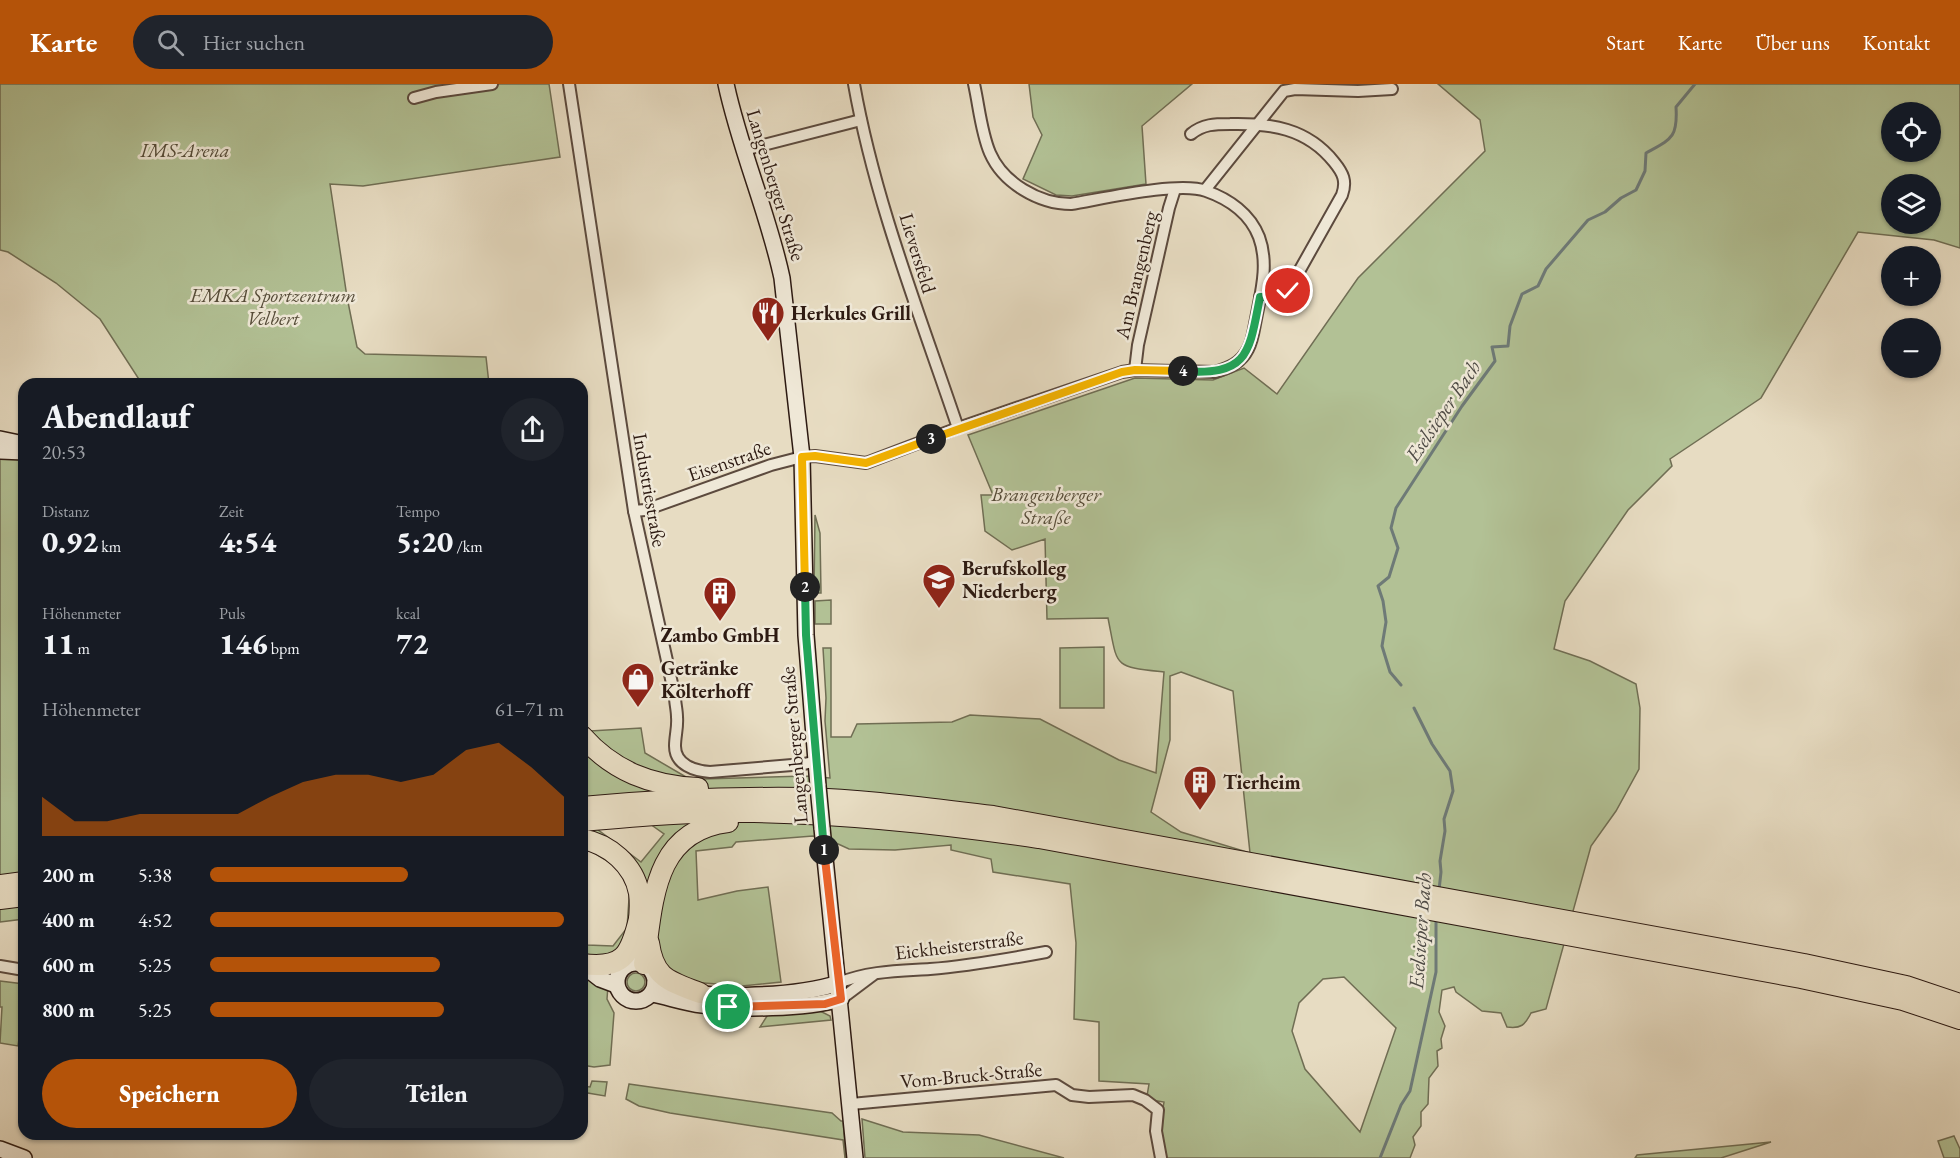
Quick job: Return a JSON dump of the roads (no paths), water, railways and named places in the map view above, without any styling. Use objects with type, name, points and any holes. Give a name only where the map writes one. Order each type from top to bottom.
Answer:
[{"type":"highway","points":[[588,743],[611,764],[630,774],[651,782],[714,789],[731,798]]},
{"type":"highway","points":[[588,806],[675,799],[808,798],[993,816],[1552,925],[1825,969],[1906,986],[1960,1004]]},
{"type":"highway","points":[[588,821],[676,814],[752,812],[876,818],[957,826],[1317,881]]},
{"type":"highway","points":[[700,993],[667,980],[653,964],[648,937],[658,879],[673,849],[698,829],[714,823],[737,821],[752,812]]},
{"type":"highway","points":[[588,840],[606,848],[620,858],[630,869],[636,881],[639,895],[637,949],[628,971]]},
{"type":"highway","points":[[0,885],[18,883]]},
{"type":"highway","points":[[0,899],[18,897]]},
{"type":"highway","points":[[588,965],[614,963],[624,957],[632,945],[639,919]]},
{"type":"highway","points":[[1552,925],[1903,1000],[1960,1019]]},
{"type":"highway","points":[[628,971],[648,937]]},
{"type":"main road","name":"Langenberger Straße","points":[[726,84],[744,150],[776,249],[782,278],[802,457],[806,635],[818,786],[841,999],[855,1158]]},
{"type":"main road","points":[[0,439],[18,443]]},
{"type":"main road","points":[[0,451],[18,452]]},
{"type":"main road","points":[[588,967],[603,971],[628,971],[652,972],[653,988],[646,999],[631,1001],[619,993],[628,971]]},
{"type":"main road","points":[[653,988],[664,987],[700,993],[759,994],[823,988],[839,983]]},
{"type":"main road","points":[[653,988],[700,1005],[728,1007],[825,1004],[841,999]]},
{"type":"main road","points":[[0,1149],[24,1158]]},
{"type":"street","points":[[414,98],[436,92],[492,84]]},
{"type":"street","name":"Industriestraße","points":[[569,84],[634,511],[675,697],[677,717],[674,748],[678,758],[685,766],[697,771],[710,772],[817,761]]},
{"type":"street","name":"Lieversfeld","points":[[854,84],[861,120],[912,296],[958,428]]},
{"type":"street","name":"Am Brangenberg","points":[[974,84],[991,154],[1005,174],[1023,189],[1042,199],[1061,204],[1141,193],[1175,189],[1191,188],[1205,190],[1237,206],[1254,228],[1264,255],[1260,297],[1249,349],[1238,361],[1215,372],[1135,370],[1138,345],[1175,189]]},
{"type":"street","points":[[1205,190],[1284,92],[1295,89],[1358,91],[1392,89]]},
{"type":"street","points":[[744,150],[861,120]]},
{"type":"street","points":[[1191,134],[1200,127],[1259,123],[1274,125],[1306,138],[1331,159],[1346,182],[1342,195],[1288,291],[1274,297],[1260,297]]},
{"type":"street","points":[[802,457],[815,456],[866,463],[958,428],[1109,376],[1135,370]]},
{"type":"street","name":"Eisenstraße","points":[[634,511],[645,510],[771,465],[802,457]]},
{"type":"street","name":"Eickheisterstraße","points":[[839,983],[853,977],[902,969],[928,969],[992,962],[1046,952]]},
{"type":"street","points":[[0,966],[18,969]]},
{"type":"street","name":"Eickheisterstraße","points":[[841,999],[876,974]]},
{"type":"street","name":"Vom-Bruck-Straße","points":[[851,1104],[1056,1085],[1072,1095],[1133,1095],[1145,1100],[1158,1110],[1156,1131],[1161,1158]]},
{"type":"waterway","name":"Eselsieper Bach","points":[[1401,685],[1390,672],[1382,646],[1386,622],[1378,586],[1389,577],[1398,548],[1391,528],[1396,508],[1462,406],[1495,361],[1492,347],[1508,346],[1510,326],[1522,294],[1538,286],[1546,269],[1588,220],[1605,212],[1621,198],[1636,190],[1645,171],[1646,153],[1671,136],[1676,125],[1676,107],[1695,84]]},
{"type":"waterway","name":"Eselsieper Bach","points":[[1414,708],[1432,744],[1450,771],[1453,791],[1444,819],[1445,831],[1440,861],[1439,890]]},
{"type":"waterway","name":"Eselsieper Bach","points":[[1380,1158],[1401,1105],[1410,1091],[1436,972],[1436,917]]},
{"type":"place","name":"Herkules Grill","points":[[768,342]]},
{"type":"place","name":"Berufskolleg Niederberg","points":[[939,609]]},
{"type":"place","name":"Zambo GmbH","points":[[720,622]]},
{"type":"place","name":"Getränke Költerhoff","points":[[638,708]]},
{"type":"place","name":"Tierheim","points":[[1200,811]]},
{"type":"park label","name":"IMS-Arena","points":[[185,150]]},
{"type":"park label","name":"EMKA Sportzentrum Velbert","points":[[273,306]]},
{"type":"park label","name":"Brangenberger Straße","points":[[1046,506]]}]
